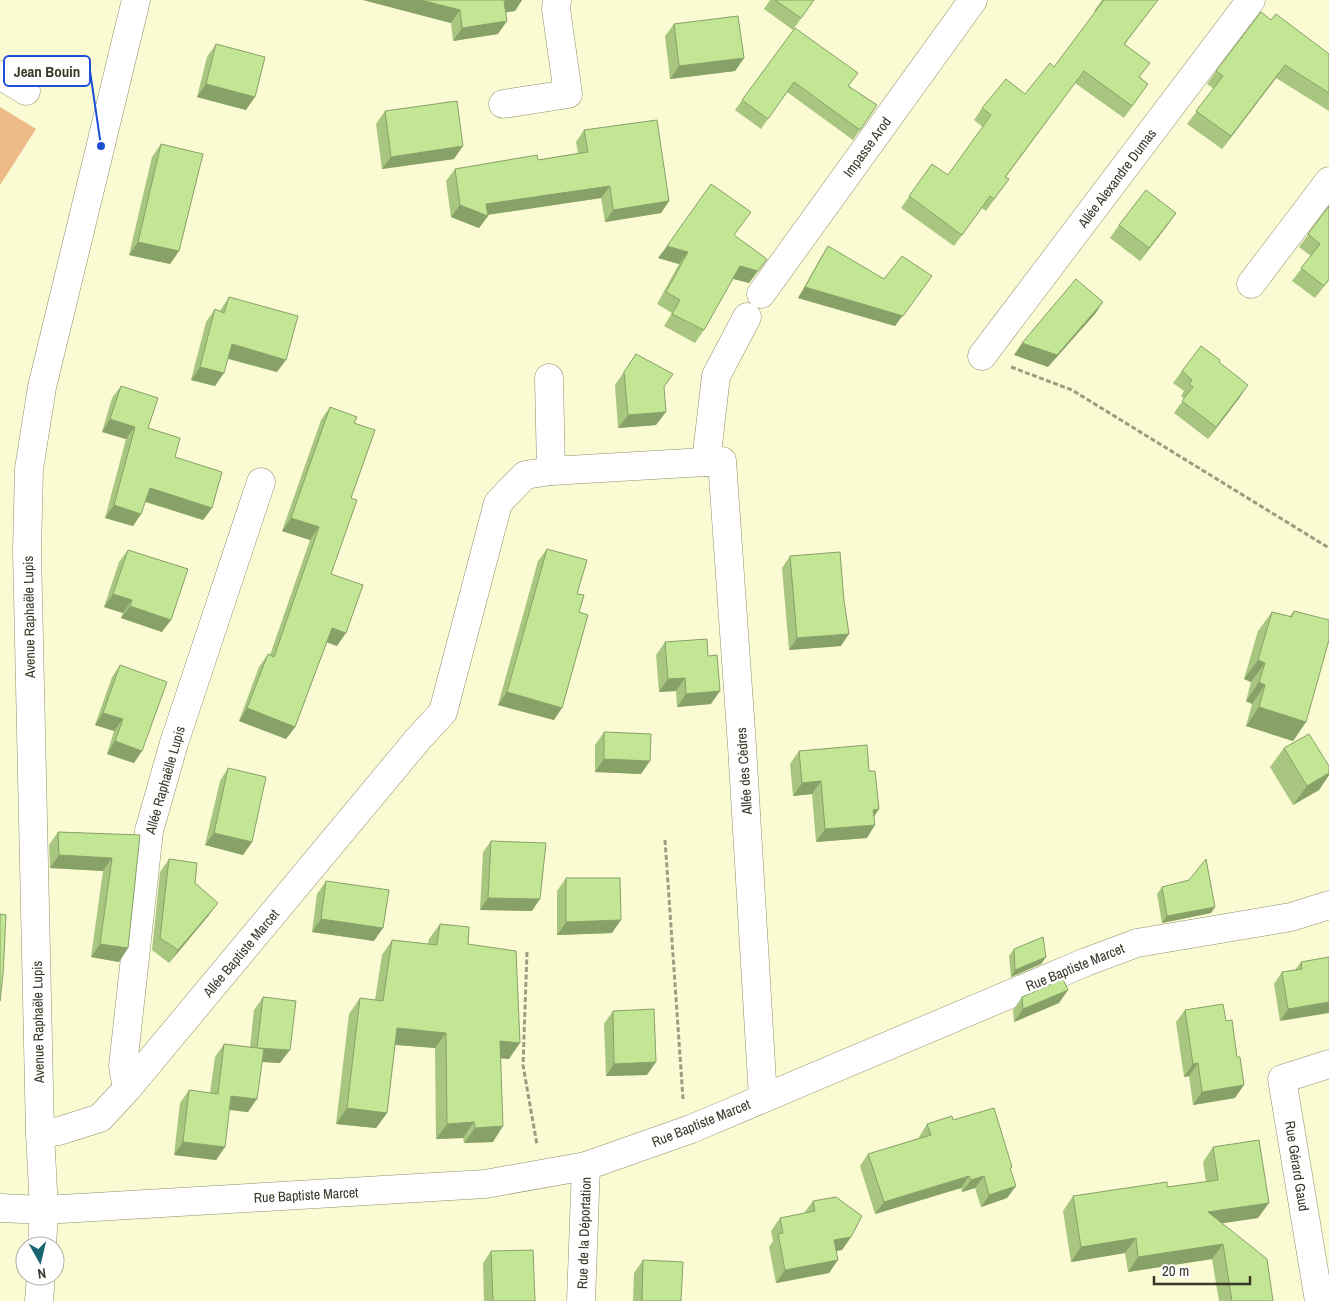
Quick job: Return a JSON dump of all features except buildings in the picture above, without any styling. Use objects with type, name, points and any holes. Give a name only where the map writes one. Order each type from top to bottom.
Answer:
[{"type":"street","name":"Avenue Raphaële Lupis","points":[[43,1236],[44,1210],[40,1133],[27,551],[29,469],[42,387],[136,0]]},
{"type":"street","points":[[503,104],[568,94],[556,9],[557,0]]},
{"type":"street","name":"Impasse Arod","points":[[761,294],[972,0]]},
{"type":"street","name":"Allée Alexandre Dumas","points":[[982,356],[1251,0]]},
{"type":"street","points":[[0,75],[26,91]]},
{"type":"street","points":[[1251,284],[1329,181]]},
{"type":"street","points":[[706,462],[716,376],[747,317]]},
{"type":"street","points":[[549,378],[551,471]]},
{"type":"street","name":"Allée des Cèdres","points":[[419,738],[443,712],[498,503],[524,475],[551,471],[722,461],[742,746],[763,1098]]},
{"type":"street","name":"Allée Raphaëlle Lupis","points":[[127,1089],[123,1066],[149,831],[174,743],[261,482]]},
{"type":"street","name":"Allée Baptiste Marcet","points":[[40,1133],[59,1131],[100,1118],[127,1089],[419,738]]},
{"type":"street","name":"Rue Baptiste Marcet","points":[[0,1208],[44,1210],[485,1184],[586,1166],[691,1128],[1086,962],[1137,943],[1291,917],[1329,905]]},
{"type":"street","name":"Rue Gérard Gaud","points":[[1319,1301],[1282,1079],[1329,1064]]},
{"type":"street","name":"Rue de la Déportation","points":[[581,1301],[586,1166]]},
{"type":"street","points":[[39,1301],[40,1286]]},
{"type":"path","points":[[982,356],[1072,390],[1329,548]]},
{"type":"path","points":[[664,840],[684,1113],[691,1128]]},
{"type":"path","points":[[527,952],[523,1065],[543,1175]]},
{"type":"shaded area","points":[[0,107],[36,129],[0,185]]},
{"type":"place","name":"Jean Bouin","points":[[101,146]]}]
